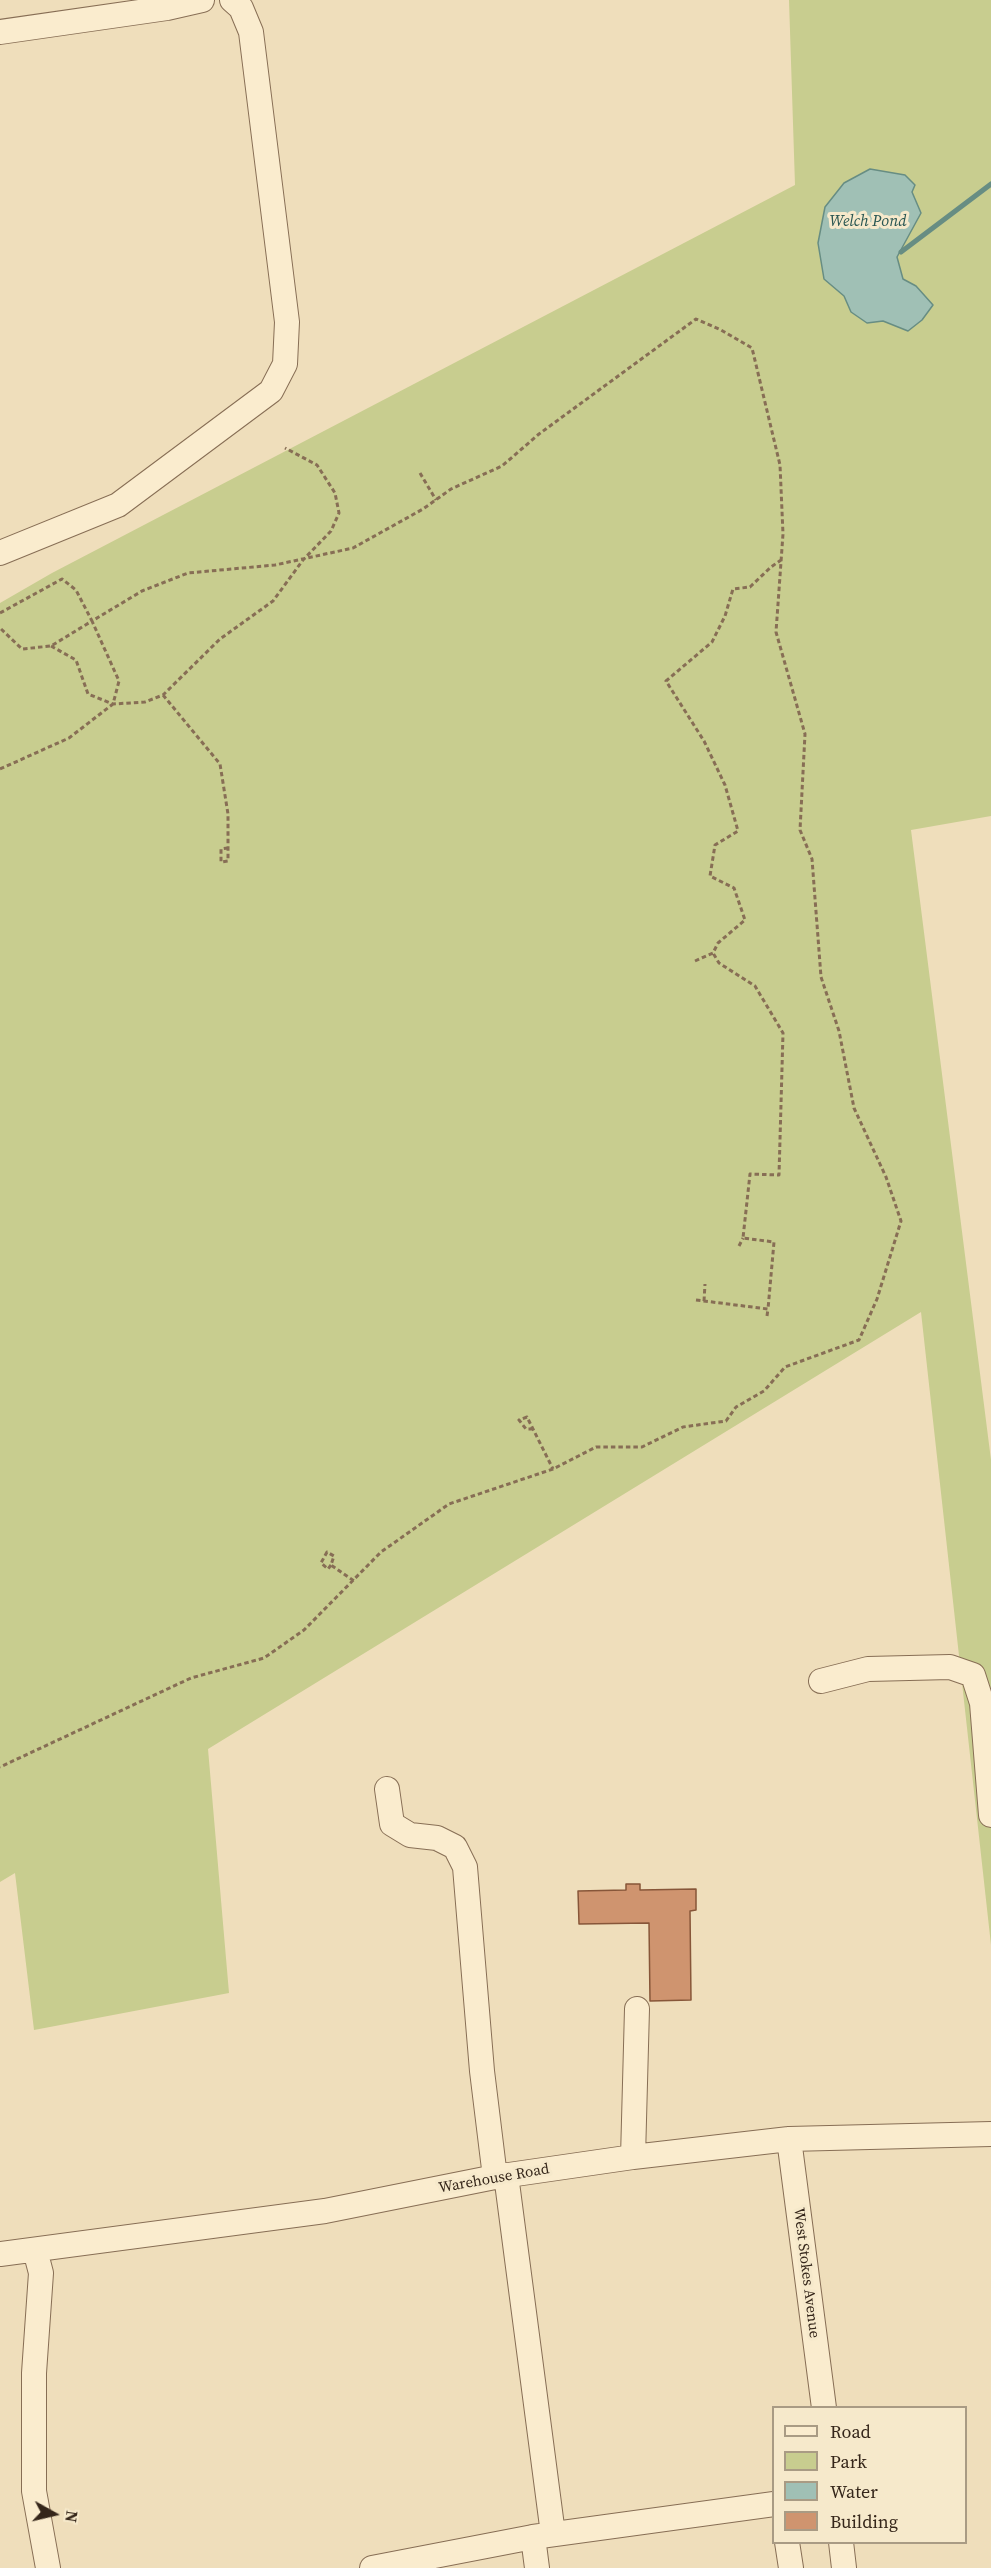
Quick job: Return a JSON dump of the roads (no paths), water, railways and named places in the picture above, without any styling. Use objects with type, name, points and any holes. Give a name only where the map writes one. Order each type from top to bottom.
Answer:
[{"type":"street","points":[[0,32],[167,8],[202,0]]},
{"type":"street","points":[[0,553],[118,505],[271,391],[285,364],[287,322],[251,32],[241,8],[232,0]]},
{"type":"street","points":[[821,1681],[879,1669],[950,1667],[973,1675],[982,1703],[991,1815]]},
{"type":"street","points":[[387,1789],[392,1824],[410,1835],[437,1838],[455,1847],[465,1867],[482,2071],[501,2176],[543,2536],[537,2568]]},
{"type":"street","points":[[633,2157],[637,2009]]},
{"type":"street","name":"Warehouse Road","points":[[0,2254],[325,2211],[501,2176],[633,2157],[789,2139],[991,2134]]},
{"type":"street","name":"West Stokes Avenue","points":[[789,2139],[824,2406]]},
{"type":"street","points":[[35,2250],[41,2273],[34,2373],[34,2491],[48,2568]]},
{"type":"street","points":[[372,2568],[543,2536],[772,2504]]},
{"type":"street","points":[[787,2544],[791,2568]]},
{"type":"street","points":[[841,2544],[844,2568]]},
{"type":"water","name":"Welch Pond","points":[[870,169],[905,175],[915,185],[912,192],[921,213],[897,257],[903,279],[916,286],[933,305],[922,320],[908,331],[883,321],[867,323],[851,312],[844,296],[824,279],[818,243],[825,207],[844,183]]},
{"type":"waterway","points":[[901,252],[991,184]]}]
